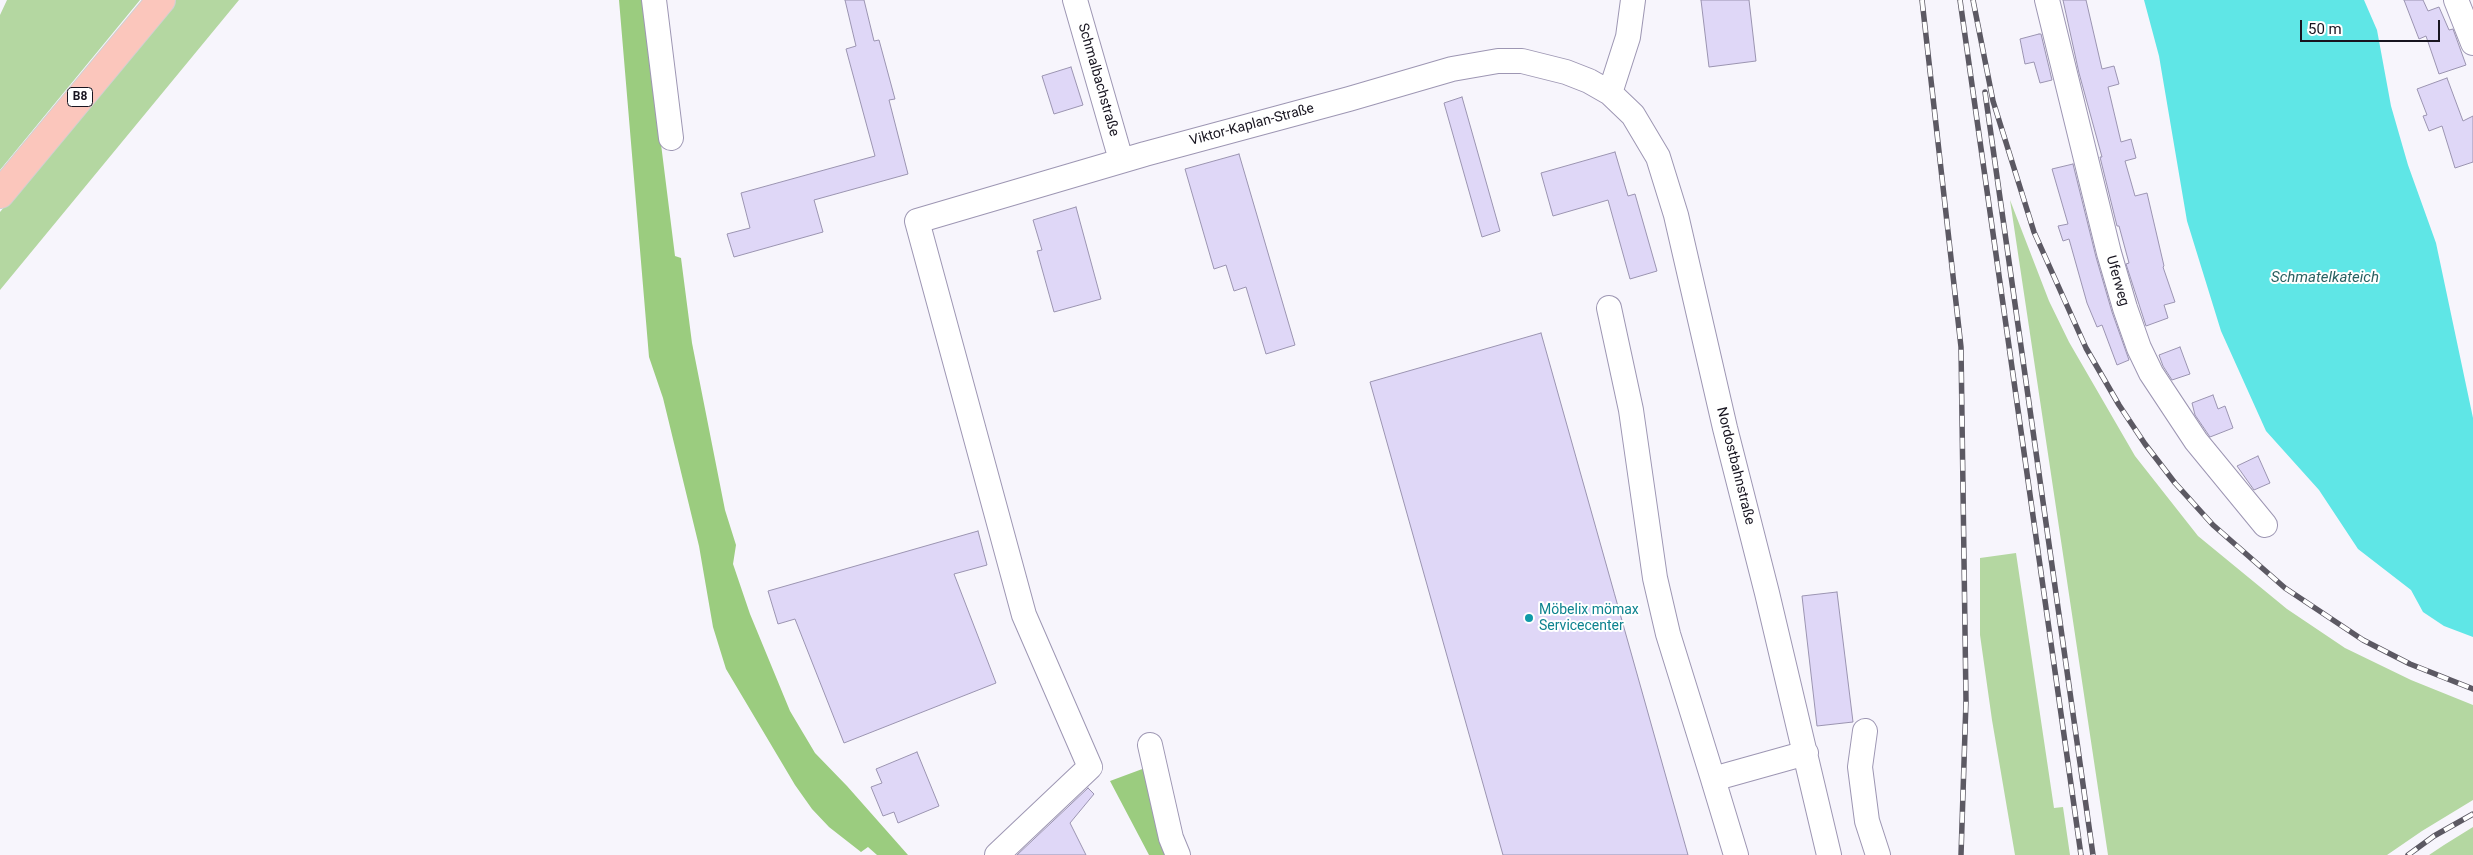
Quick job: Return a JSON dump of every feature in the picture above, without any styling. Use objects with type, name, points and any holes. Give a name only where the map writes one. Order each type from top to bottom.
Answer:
[{"type":"main road","name":"B8","points":[[0,194],[161,0]]},
{"type":"street","points":[[654,0],[671,138]]},
{"type":"street","name":"Schmalbachstraße","points":[[1074,0],[1122,160]]},
{"type":"street","points":[[1610,93],[1628,37],[1633,0]]},
{"type":"street","name":"Uferweg","points":[[2047,0],[2109,253],[2139,348],[2151,373],[2196,441],[2265,525]]},
{"type":"street","points":[[2456,0],[2473,43]]},
{"type":"street","name":"Viktor-Kaplan-Straße","points":[[997,855],[1090,767],[1024,615],[917,222],[1122,160],[1473,64],[1522,61],[1566,72],[1589,81]]},
{"type":"street","name":"Nordostbahnstraße","points":[[1589,81],[1610,93],[1633,115],[1648,138],[1666,180],[1806,753],[1829,855]]},
{"type":"street","points":[[1609,308],[1631,410],[1655,578],[1668,634],[1736,855]]},
{"type":"street","points":[[1865,731],[1860,767],[1867,821],[1878,855]]},
{"type":"street","points":[[1150,745],[1171,838],[1178,855]]},
{"type":"street","points":[[1713,780],[1806,753]]},
{"type":"green space","points":[[7,0],[140,0],[0,170],[0,15]]},
{"type":"green space","points":[[176,0],[239,0],[0,290],[0,212]]},
{"type":"green space","points":[[619,0],[643,0],[675,256],[681,258],[692,343],[725,510],[736,545],[733,564],[750,614],[790,711],[815,753],[908,855],[877,855],[868,847],[861,852],[829,827],[812,809],[795,785],[726,669],[713,627],[699,546],[663,398],[649,357]]},
{"type":"green space","points":[[2010,200],[2049,301],[2069,342],[2135,456],[2198,536],[2287,609],[2345,648],[2411,680],[2473,705],[2473,800],[2387,855],[2108,855]]},
{"type":"green space","points":[[2016,553],[2054,808],[2063,807],[2070,855],[2015,855],[1992,720],[1980,635],[1980,558]]},
{"type":"green space","points":[[1145,768],[1168,855],[1149,855],[1110,781]]},
{"type":"green space","points":[[2473,827],[2473,855],[2429,855],[2444,845]]},
{"type":"water","name":"Schmatelkateich","points":[[2144,0],[2364,0],[2377,30],[2391,106],[2408,165],[2436,243],[2473,418],[2473,637],[2444,626],[2423,612],[2411,590],[2358,549],[2319,490],[2266,431],[2221,331],[2187,221],[2159,56]]},
{"type":"building","points":[[845,0],[864,0],[874,41],[879,40],[895,99],[889,100],[908,174],[814,200],[823,232],[734,257],[727,234],[750,228],[741,193],[875,156],[846,49],[856,46]]},
{"type":"building","points":[[1701,0],[1749,0],[1756,61],[1709,67]]},
{"type":"building","points":[[2063,0],[2086,0],[2102,69],[2114,66],[2119,84],[2108,87],[2121,142],[2131,139],[2136,158],[2125,161],[2135,196],[2147,193],[2163,267],[2175,302],[2164,305],[2168,318],[2146,326],[2126,264],[2129,263],[2119,226],[2117,226]]},
{"type":"building","points":[[2404,0],[2423,0],[2428,11],[2439,7],[2449,30],[2453,29],[2466,65],[2439,74],[2426,36],[2419,39]]},
{"type":"building","points":[[2041,34],[2052,80],[2040,83],[2034,62],[2025,64],[2020,39]]},
{"type":"building","points":[[1071,67],[1083,105],[1054,114],[1042,76]]},
{"type":"building","points":[[2447,78],[2463,121],[2473,116],[2473,162],[2455,168],[2442,126],[2429,131],[2423,116],[2427,115],[2417,89]]},
{"type":"building","points":[[1462,97],[1500,231],[1482,237],[1444,103]]},
{"type":"building","points":[[1615,152],[1628,196],[1635,194],[1657,271],[1630,279],[1608,200],[1553,216],[1541,173]]},
{"type":"building","points":[[1239,154],[1295,345],[1266,354],[1246,287],[1234,291],[1226,265],[1214,269],[1185,169]]},
{"type":"building","points":[[2073,164],[2096,257],[2112,312],[2129,360],[2117,365],[2102,325],[2097,327],[2087,303],[2069,239],[2063,241],[2058,226],[2068,224],[2052,169]]},
{"type":"building","points":[[1076,207],[1101,299],[1054,312],[1037,251],[1042,250],[1033,220]]},
{"type":"building","name":"Möbelix mömax Servicecenter","points":[[1541,333],[1688,855],[1503,855],[1370,382]]},
{"type":"building","points":[[2180,347],[2190,374],[2172,380],[2163,366],[2159,355]]},
{"type":"building","points":[[2213,395],[2218,409],[2225,406],[2233,428],[2210,437],[2195,415],[2192,403]]},
{"type":"building","points":[[2258,456],[2270,483],[2254,490],[2237,466]]},
{"type":"building","points":[[978,531],[987,565],[954,574],[996,683],[844,743],[795,619],[778,624],[768,591]]},
{"type":"building","points":[[1837,592],[1853,722],[1817,726],[1802,596]]},
{"type":"building","points":[[917,752],[939,806],[898,823],[894,812],[883,816],[871,787],[882,783],[876,769]]},
{"type":"building","points":[[1088,788],[1094,794],[1070,823],[1086,855],[1017,855]]},
{"type":"railway","points":[[1922,0],[1961,347],[1966,701],[1961,855]]},
{"type":"railway","points":[[1960,0],[2081,855]]},
{"type":"railway","points":[[1973,0],[1993,101],[2034,232],[2086,348],[2119,405],[2145,444],[2175,483],[2213,525],[2285,588],[2363,640],[2410,664],[2473,689]]},
{"type":"railway","points":[[1985,92],[2093,855]]},
{"type":"railway","points":[[2408,855],[2434,836],[2473,814]]},
{"type":"place","name":"Möbelix mömax Servicecenter","points":[[1529,618]]}]
